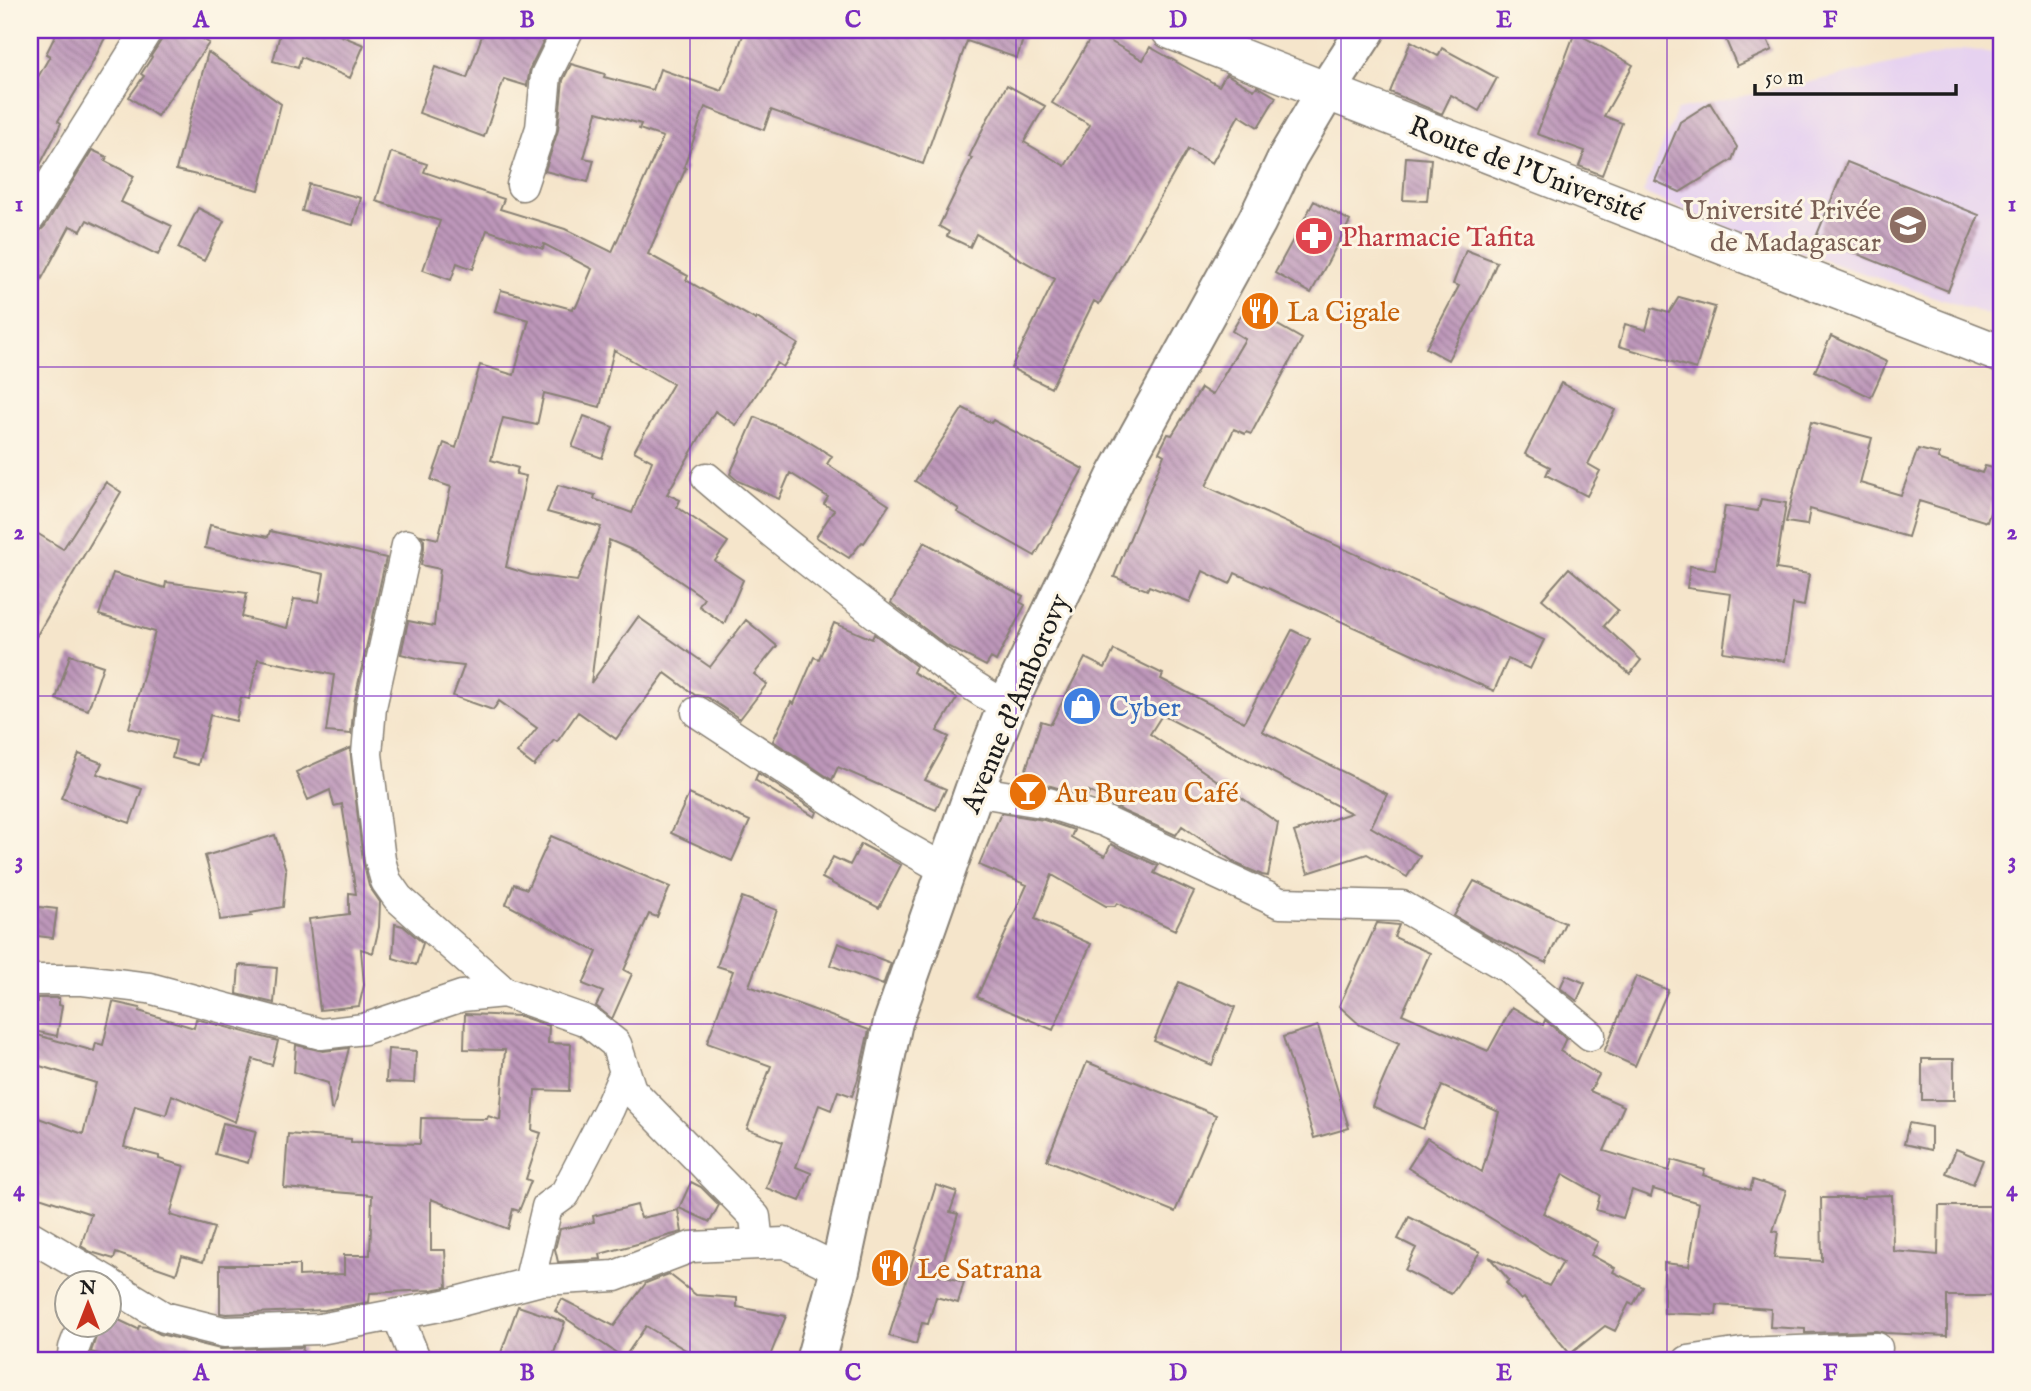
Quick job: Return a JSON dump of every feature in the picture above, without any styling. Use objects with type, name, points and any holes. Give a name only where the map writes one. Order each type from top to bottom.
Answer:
[{"type":"main road","name":"Avenue d'Amborovy","points":[[815,1361],[840,1270],[893,1022],[974,791],[1007,706],[1116,477],[1257,220],[1288,156],[1366,30]]},
{"type":"street","points":[[30,217],[147,30]]},
{"type":"street","points":[[522,185],[541,128],[546,75],[568,30]]},
{"type":"street","name":"Route de l'Université","points":[[1170,30],[2001,354]]},
{"type":"street","points":[[707,478],[867,607],[980,692],[1007,706]]},
{"type":"street","points":[[407,545],[371,707],[368,732],[369,776],[382,870],[391,890],[504,992],[587,1021],[616,1044],[631,1090],[755,1217],[758,1244]]},
{"type":"street","points":[[697,712],[891,839],[946,870]]},
{"type":"street","points":[[974,791],[1048,803],[1104,821],[1280,903],[1402,906],[1509,968],[1590,1035]]},
{"type":"street","points":[[30,980],[83,980],[149,988],[321,1034],[364,1028],[462,996],[504,992]]},
{"type":"street","points":[[529,1283],[547,1207],[565,1194],[625,1072]]},
{"type":"street","points":[[30,1237],[82,1268]]},
{"type":"street","points":[[122,1292],[164,1317],[224,1332],[320,1329],[445,1305],[541,1280],[615,1276],[691,1247],[785,1243],[840,1270]]},
{"type":"street","points":[[397,1314],[416,1361]]},
{"type":"street","points":[[72,1361],[78,1338]]},
{"type":"street","points":[[1688,1361],[1742,1353],[1877,1348]]},
{"type":"shaded area","points":[[1965,49],[2001,54],[2001,319],[1733,230],[1643,193],[1677,110]]},
{"type":"building","points":[[58,30],[109,30],[58,121],[61,123],[30,184],[30,91],[50,56],[46,54]]},
{"type":"building","points":[[164,30],[189,30],[209,43],[157,116],[129,97],[144,76],[141,74],[162,39]]},
{"type":"building","points":[[281,30],[327,30],[364,45],[350,78],[301,57],[298,68],[273,61]]},
{"type":"building","points":[[484,30],[549,30],[530,68],[527,86],[504,79],[484,137],[419,113],[435,67],[467,78]]},
{"type":"building","points":[[745,30],[1026,30],[1017,58],[967,41],[923,164],[771,110],[764,130],[705,107],[684,167],[686,168],[648,254],[688,276],[686,280],[756,320],[757,318],[798,344],[783,367],[777,363],[736,425],[715,411],[667,494],[680,500],[677,507],[728,542],[715,561],[743,580],[724,624],[699,606],[704,598],[639,553],[609,540],[591,683],[638,617],[710,667],[746,620],[777,646],[754,674],[767,684],[740,719],[707,697],[695,695],[665,673],[616,739],[578,712],[557,742],[554,740],[534,766],[517,753],[537,728],[499,701],[493,710],[453,696],[464,666],[401,654],[408,621],[434,626],[440,569],[421,565],[424,540],[421,535],[438,539],[451,487],[431,480],[444,443],[456,448],[480,365],[514,375],[529,320],[495,311],[501,290],[572,309],[573,306],[576,307],[592,269],[544,244],[543,249],[487,230],[473,269],[457,263],[451,280],[423,270],[440,221],[376,201],[391,152],[427,164],[424,172],[504,199],[500,209],[565,229],[612,252],[663,137],[639,129],[641,124],[597,112],[584,158],[594,160],[588,182],[545,171],[558,130],[563,80],[571,64],[605,74],[604,77],[653,90],[660,69],[722,91]],"holes":[[[614,350],[673,384],[634,451],[652,461],[632,513],[594,499],[595,495],[558,485],[547,512],[601,527],[577,581],[531,575],[506,567],[526,476],[516,474],[518,468],[491,460],[503,418],[537,425],[544,393],[600,407]]]},
{"type":"building","points":[[1744,30],[1763,30],[1772,50],[1737,66],[1725,38]]},
{"type":"building","points":[[1094,32],[1143,60],[1150,47],[1219,86],[1226,74],[1254,90],[1257,86],[1276,97],[1258,127],[1239,115],[1212,163],[1188,149],[1099,304],[1094,301],[1051,388],[1011,368],[1055,279],[976,234],[970,247],[947,236],[949,232],[939,226],[972,158],[969,157],[1007,85],[1045,106],[1024,142],[1065,166],[1090,125],[1052,103]]},
{"type":"building","points":[[1575,32],[1633,65],[1604,116],[1622,123],[1602,175],[1579,166],[1585,151],[1537,134]]},
{"type":"building","points":[[1411,41],[1438,56],[1442,48],[1497,78],[1479,111],[1451,95],[1442,114],[1390,92]]},
{"type":"building","points":[[208,52],[281,104],[259,190],[176,170]]},
{"type":"building","points":[[1710,103],[1737,147],[1732,160],[1680,192],[1655,181],[1680,122]]},
{"type":"building","points":[[92,150],[107,157],[105,161],[134,176],[121,202],[172,226],[158,255],[87,220],[81,231],[70,226],[30,301],[30,234],[38,233],[45,226]]},
{"type":"building","points":[[1406,157],[1431,159],[1427,201],[1403,200]]},
{"type":"building","points":[[1847,162],[1979,215],[1948,291],[1816,237]]},
{"type":"building","points":[[309,184],[361,198],[353,225],[302,211]]},
{"type":"building","points":[[1314,201],[1350,221],[1311,293],[1275,273]]},
{"type":"building","points":[[198,208],[224,221],[204,261],[178,248]]},
{"type":"building","points":[[1466,250],[1497,262],[1448,360],[1426,348],[1459,286],[1453,284]]},
{"type":"building","points":[[1679,297],[1715,307],[1696,369],[1619,346],[1625,324],[1646,330],[1652,308],[1669,313]]},
{"type":"building","points":[[1246,307],[1302,339],[1251,434],[1234,429],[1206,486],[1544,640],[1530,669],[1508,659],[1494,691],[1235,573],[1230,584],[1203,571],[1190,602],[1149,586],[1147,590],[1114,577],[1164,455],[1159,452],[1168,434],[1172,435],[1201,388],[1212,395],[1245,339],[1232,331]]},
{"type":"building","points":[[1831,336],[1887,362],[1871,397],[1815,371]]},
{"type":"building","points":[[1561,383],[1615,410],[1588,464],[1600,471],[1587,496],[1546,475],[1550,467],[1525,454]]},
{"type":"building","points":[[963,408],[991,423],[993,420],[1083,469],[1035,556],[957,512],[959,509],[915,481]]},
{"type":"building","points":[[584,416],[613,427],[602,458],[572,447]]},
{"type":"building","points":[[755,417],[799,436],[832,456],[827,464],[889,505],[864,543],[862,542],[849,558],[816,537],[834,510],[824,504],[828,497],[790,473],[779,499],[738,481],[730,474]]},
{"type":"building","points":[[1811,422],[1872,438],[1860,483],[1901,495],[1918,449],[1939,454],[1938,459],[1982,473],[1985,466],[2001,470],[1987,522],[1919,501],[1908,537],[1810,509],[1807,525],[1786,522]]},
{"type":"building","points":[[106,482],[121,492],[30,647],[30,529],[63,549]]},
{"type":"building","points":[[1761,499],[1786,503],[1776,569],[1809,574],[1804,606],[1793,604],[1785,661],[1723,652],[1731,594],[1687,588],[1690,566],[1715,570],[1725,506],[1758,511]]},
{"type":"building","points":[[210,525],[268,537],[270,531],[386,558],[354,703],[351,734],[326,732],[334,675],[258,659],[249,699],[241,697],[236,721],[210,715],[198,765],[172,758],[176,741],[129,728],[155,632],[99,615],[113,573],[165,588],[166,582],[247,593],[242,617],[287,628],[294,599],[319,602],[324,574],[205,548]]},
{"type":"building","points":[[924,542],[1023,596],[1020,602],[1025,605],[996,661],[991,658],[986,666],[947,646],[891,603]]},
{"type":"building","points":[[1569,568],[1618,610],[1604,626],[1641,660],[1630,674],[1542,599]]},
{"type":"building","points":[[834,623],[872,639],[874,634],[916,666],[913,672],[957,698],[937,731],[949,737],[925,780],[946,789],[936,810],[838,767],[832,780],[773,741],[791,702],[794,704],[814,657],[819,659]]},
{"type":"building","points":[[1292,630],[1310,639],[1262,731],[1387,794],[1371,827],[1420,856],[1407,877],[1367,854],[1308,873],[1294,832],[1351,813],[1162,715],[1150,734],[1278,823],[1268,876],[1237,864],[1182,826],[1176,835],[1125,812],[1089,791],[1087,797],[1051,786],[1014,780],[1016,776],[1023,779],[1041,721],[1051,724],[1085,658],[1105,668],[1114,650],[1163,674],[1161,679],[1244,722]]},
{"type":"building","points":[[70,655],[103,666],[88,710],[56,699]]},
{"type":"building","points":[[350,748],[363,862],[369,886],[380,902],[379,927],[373,953],[361,949],[364,985],[359,1006],[320,1010],[309,919],[349,914],[349,893],[356,894],[342,804],[334,806],[330,790],[308,800],[296,772]]},
{"type":"building","points":[[79,754],[102,763],[97,774],[142,789],[130,823],[61,798]]},
{"type":"building","points":[[758,773],[817,812],[815,817],[755,780]]},
{"type":"building","points":[[689,794],[750,821],[732,861],[671,833]]},
{"type":"building","points":[[1001,813],[1044,820],[1074,830],[1071,837],[1105,856],[1111,844],[1158,866],[1154,873],[1194,892],[1175,930],[1117,903],[1115,906],[1106,906],[1052,875],[1035,919],[1091,944],[1053,1030],[977,997],[1027,885],[979,865]]},
{"type":"building","points":[[275,835],[286,870],[283,907],[251,913],[252,916],[220,920],[205,856]]},
{"type":"building","points":[[551,836],[670,887],[657,917],[649,914],[624,970],[632,974],[612,1019],[596,1006],[603,992],[583,984],[597,952],[506,904],[514,884],[527,889]]},
{"type":"building","points":[[861,844],[901,865],[879,908],[822,878],[833,857],[850,865]]},
{"type":"building","points":[[1474,881],[1565,923],[1546,963],[1490,937],[1454,916]]},
{"type":"building","points":[[742,897],[777,910],[749,986],[869,1030],[852,1096],[838,1091],[831,1110],[819,1105],[796,1167],[811,1173],[800,1201],[766,1188],[783,1142],[747,1129],[771,1066],[707,1043],[733,971],[717,966]]},
{"type":"building","points":[[30,906],[57,909],[53,938],[30,935]]},
{"type":"building","points":[[1377,923],[1399,925],[1394,937],[1430,953],[1402,1014],[1488,1051],[1512,1007],[1543,1025],[1545,1020],[1566,1038],[1560,1051],[1599,1075],[1590,1091],[1624,1106],[1604,1151],[1669,1171],[1672,1160],[1705,1170],[1703,1175],[1750,1190],[1753,1180],[1786,1191],[1773,1231],[1778,1232],[1774,1258],[1822,1261],[1821,1198],[1892,1195],[1893,1251],[1938,1255],[1939,1206],[2001,1206],[2001,1296],[1947,1296],[1947,1336],[1876,1331],[1805,1333],[1805,1329],[1770,1327],[1771,1309],[1717,1305],[1716,1315],[1664,1313],[1664,1263],[1689,1266],[1699,1203],[1653,1189],[1651,1197],[1632,1190],[1623,1218],[1596,1210],[1600,1195],[1563,1174],[1543,1213],[1598,1242],[1591,1255],[1615,1268],[1613,1272],[1643,1287],[1633,1305],[1629,1303],[1615,1331],[1605,1326],[1570,1354],[1524,1298],[1521,1300],[1506,1283],[1509,1280],[1489,1257],[1549,1286],[1563,1262],[1408,1168],[1427,1138],[1482,1172],[1499,1112],[1442,1086],[1423,1129],[1372,1106],[1399,1043],[1360,1025],[1339,1006]]},
{"type":"building","points":[[395,924],[403,926],[423,943],[416,965],[393,958]]},
{"type":"building","points":[[838,943],[891,963],[883,985],[830,965]]},
{"type":"building","points":[[239,965],[277,968],[274,1003],[237,994]]},
{"type":"building","points":[[1566,975],[1585,983],[1577,1001],[1560,988]]},
{"type":"building","points":[[1636,976],[1668,990],[1635,1066],[1604,1052]]},
{"type":"building","points":[[1179,982],[1235,1007],[1212,1065],[1154,1041]]},
{"type":"building","points":[[37,998],[59,998],[59,1005],[62,1006],[57,1036],[34,1031]]},
{"type":"building","points":[[113,1002],[140,1008],[139,1011],[194,1028],[196,1019],[278,1041],[272,1065],[253,1059],[235,1122],[172,1095],[166,1115],[135,1106],[124,1147],[184,1166],[170,1215],[214,1228],[203,1262],[182,1256],[176,1274],[116,1253],[114,1259],[91,1252],[81,1246],[91,1214],[30,1194],[30,1115],[83,1134],[96,1083],[30,1063],[37,1035],[94,1051],[96,1043],[103,1045]]},
{"type":"building","points":[[465,1014],[520,1016],[549,1026],[548,1043],[571,1044],[569,1091],[535,1090],[532,1130],[541,1133],[526,1179],[531,1181],[519,1211],[513,1209],[508,1229],[431,1199],[431,1250],[445,1250],[447,1287],[370,1293],[369,1302],[325,1310],[220,1313],[220,1265],[299,1265],[299,1276],[344,1274],[344,1255],[370,1255],[372,1195],[284,1188],[288,1134],[351,1139],[351,1142],[420,1144],[421,1118],[487,1119],[488,1116],[500,1120],[505,1050],[464,1049]]},
{"type":"building","points":[[1318,1026],[1349,1128],[1314,1138],[1283,1037]]},
{"type":"building","points":[[296,1045],[323,1051],[349,1048],[333,1110],[328,1083],[294,1072]]},
{"type":"building","points":[[388,1049],[416,1051],[414,1083],[386,1082]]},
{"type":"building","points":[[1922,1059],[1954,1059],[1954,1100],[1922,1100]]},
{"type":"building","points":[[1087,1062],[1216,1115],[1175,1212],[1047,1160]]},
{"type":"building","points":[[223,1123],[256,1131],[248,1163],[215,1154]]},
{"type":"building","points":[[1909,1123],[1931,1127],[1931,1150],[1904,1144]]},
{"type":"building","points":[[1956,1149],[1983,1160],[1973,1184],[1946,1173]]},
{"type":"building","points":[[691,1182],[701,1187],[719,1205],[710,1222],[679,1208]]},
{"type":"building","points":[[936,1185],[957,1192],[950,1212],[958,1214],[939,1275],[964,1282],[958,1303],[936,1297],[928,1324],[922,1323],[916,1344],[889,1336]]},
{"type":"building","points":[[637,1205],[641,1218],[678,1210],[682,1232],[600,1254],[601,1259],[558,1262],[555,1249],[560,1229],[594,1222],[593,1216]]},
{"type":"building","points":[[1409,1217],[1480,1252],[1451,1294],[1405,1270],[1416,1248],[1398,1239]]},
{"type":"building","points":[[669,1274],[696,1295],[737,1298],[737,1307],[786,1316],[768,1361],[704,1361],[646,1326],[624,1358],[555,1311],[562,1299],[614,1326],[646,1283]]},
{"type":"building","points":[[518,1306],[565,1322],[551,1361],[498,1361]]},
{"type":"building","points":[[122,1322],[138,1329],[139,1326],[147,1327],[160,1334],[220,1349],[303,1347],[301,1361],[104,1361],[105,1356],[91,1352],[96,1338],[122,1338]]},
{"type":"place","name":"Université Privée de Madagascar","points":[[1908,225]]},
{"type":"place","name":"Pharmacie Tafita","points":[[1314,236]]},
{"type":"place","name":"La Cigale","points":[[1260,311]]},
{"type":"place","name":"Cyber","points":[[1082,706]]},
{"type":"place","name":"Au Bureau Café","points":[[1028,792]]},
{"type":"place","name":"Le Satrana","points":[[890,1268]]}]
